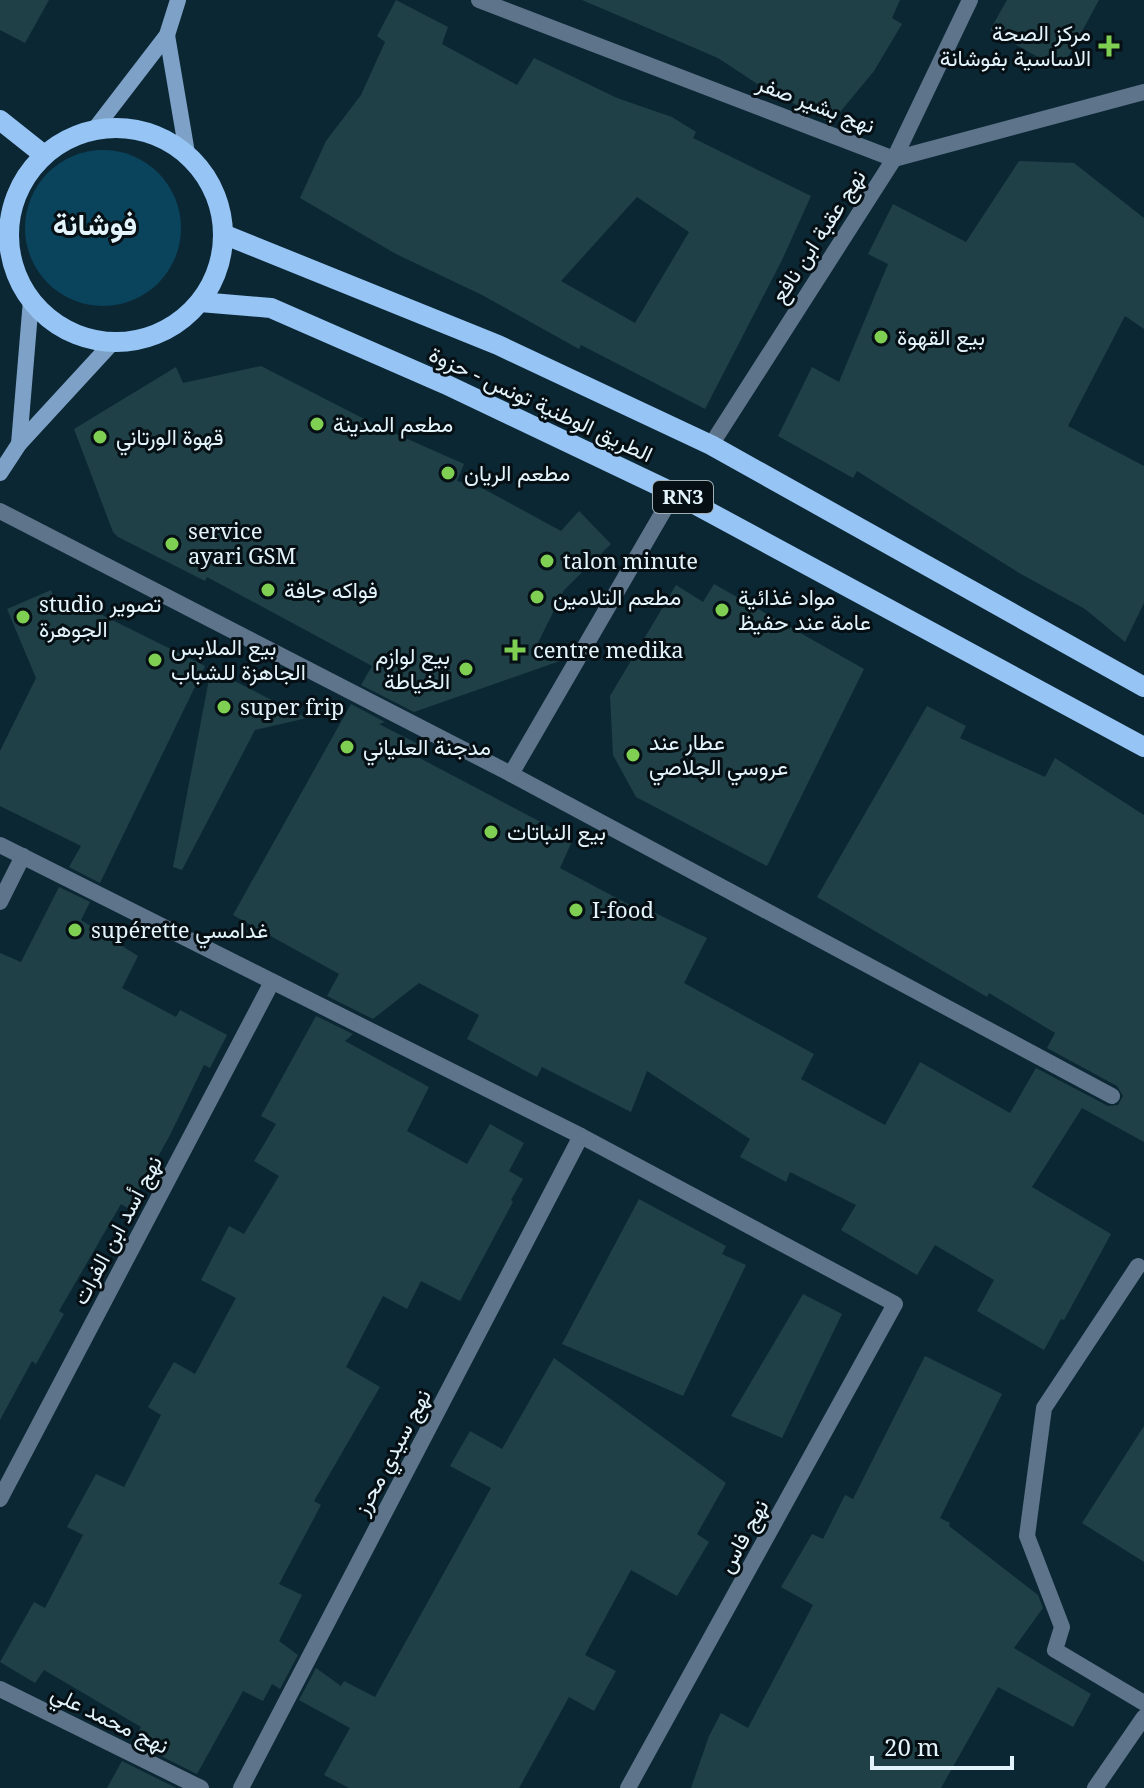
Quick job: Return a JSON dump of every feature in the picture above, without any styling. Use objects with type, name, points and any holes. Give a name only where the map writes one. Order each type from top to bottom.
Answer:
[{"type":"main road","points":[[94,130],[167,35],[178,0]]},
{"type":"main road","points":[[167,35],[187,153]]},
{"type":"main road","points":[[0,120],[44,155]]},
{"type":"main road","points":[[127,128],[159,136],[187,153],[202,170],[221,211],[223,234],[218,270],[200,302],[166,329],[146,338],[112,343],[81,337],[53,322],[31,300],[15,271],[7,200],[44,155],[67,139],[94,130],[127,128]]},
{"type":"main road","name":"الطريق الوطنية تونس - حزوة","points":[[223,234],[498,345],[711,445],[1144,687]]},
{"type":"main road","points":[[19,444],[31,300]]},
{"type":"main road","name":"الطريق الوطنية تونس - حزوة","points":[[200,302],[271,308],[445,384],[674,493],[1144,747]]},
{"type":"main road","points":[[0,473],[19,444],[112,343]]},
{"type":"street","name":"نهج بشير صفر","points":[[479,0],[894,159],[1144,92]]},
{"type":"street","name":"نهج عقبة ابن نافع","points":[[711,445],[894,159],[970,0]]},
{"type":"street","points":[[511,774],[674,493]]},
{"type":"street","points":[[0,511],[511,774],[1112,1096]]},
{"type":"street","points":[[0,845],[581,1136]]},
{"type":"street","points":[[0,902],[23,856]]},
{"type":"street","name":"نهج أسد ابن الفرات","points":[[0,1499],[272,982]]},
{"type":"street","name":"نهج فاس","points":[[581,1136],[895,1304],[628,1788]]},
{"type":"street","name":"نهج سيدي محرز","points":[[241,1788],[581,1136]]},
{"type":"street","points":[[1138,1266],[1044,1408],[1027,1536],[1062,1627],[1055,1650],[1144,1703]]},
{"type":"street","name":"نهج محمد علي","points":[[0,1689],[201,1788]]},
{"type":"street","points":[[1095,1788],[1144,1717]]},
{"type":"shaded area","points":[[103,150],[133,156],[158,173],[175,198],[181,228],[175,258],[158,283],[133,300],[103,306],[73,300],[48,283],[31,258],[25,228],[31,198],[48,173],[73,156]]},
{"type":"building","points":[[0,0],[49,0],[25,43],[0,30]]},
{"type":"building","points":[[396,0],[448,27],[442,44],[517,85],[534,58],[617,98],[672,117],[696,132],[693,138],[811,196],[782,260],[705,409],[581,345],[579,349],[482,295],[396,254],[300,198],[326,141],[361,95],[385,42],[377,36]],"holes":[[[637,197],[689,232],[635,323],[561,281]]]},
{"type":"building","points":[[582,0],[900,0],[892,18],[902,24],[874,71],[831,123],[762,87],[718,58]]},
{"type":"building","points":[[1007,0],[1099,0],[1061,70],[990,30]]},
{"type":"building","points":[[1019,161],[1074,163],[1144,218],[1144,329],[1125,316],[1068,426],[1144,466],[1144,603],[1125,642],[1085,609],[1019,573],[857,471],[853,478],[778,436],[812,367],[839,382],[888,264],[868,254],[893,204],[966,242]]},
{"type":"building","points":[[261,366],[376,425],[464,464],[457,481],[484,489],[561,531],[579,511],[611,544],[564,590],[535,649],[560,661],[414,712],[361,685],[372,666],[207,577],[205,581],[118,537],[113,532],[74,429],[176,367],[183,383]]},
{"type":"building","points":[[714,584],[864,669],[767,866],[636,797],[613,755],[610,696],[676,585],[703,602]]},
{"type":"building","points":[[51,590],[61,614],[92,610],[205,666],[100,883],[69,867],[81,846],[0,806],[0,751],[36,678],[7,609]]},
{"type":"building","points":[[211,669],[307,718],[255,730],[182,870],[173,867]]},
{"type":"building","points":[[351,704],[385,722],[379,724],[420,745],[412,754],[573,839],[560,868],[643,912],[645,908],[707,938],[684,983],[814,1054],[801,1079],[885,1125],[920,1062],[1010,1113],[1036,1068],[1108,1106],[1118,1105],[1123,1096],[1117,1086],[1047,1048],[1055,1033],[989,993],[987,997],[817,897],[927,706],[966,726],[960,738],[1045,777],[1055,758],[1144,815],[1144,1142],[1082,1108],[1032,1187],[1111,1234],[1044,1350],[977,1311],[994,1280],[935,1245],[917,1275],[841,1230],[856,1205],[790,1172],[786,1182],[740,1157],[750,1139],[647,1071],[631,1112],[542,1067],[537,1077],[467,1039],[479,1015],[419,983],[373,1019],[327,996],[339,974],[233,915]]},
{"type":"building","points":[[59,887],[90,902],[81,920],[138,956],[122,988],[176,1017],[180,1010],[227,1035],[210,1068],[204,1065],[129,1209],[121,1204],[59,1311],[64,1314],[36,1364],[32,1361],[0,1420],[0,953],[21,962]]},
{"type":"building","points":[[316,1016],[353,1034],[345,1041],[429,1087],[407,1131],[467,1164],[490,1124],[524,1143],[509,1171],[523,1179],[460,1301],[421,1281],[407,1309],[383,1296],[346,1367],[380,1387],[314,1501],[321,1505],[279,1584],[302,1595],[279,1641],[298,1655],[280,1689],[272,1684],[263,1701],[243,1691],[197,1774],[133,1742],[141,1727],[44,1670],[35,1683],[0,1662],[34,1602],[45,1608],[83,1535],[67,1527],[96,1474],[124,1487],[161,1415],[148,1407],[174,1362],[195,1374],[236,1298],[201,1280],[229,1226],[244,1234],[279,1176],[254,1161],[276,1124],[261,1116]]},
{"type":"building","points":[[639,1199],[726,1246],[722,1254],[746,1265],[683,1396],[562,1344]]},
{"type":"building","points":[[803,1294],[842,1314],[782,1438],[731,1416]]},
{"type":"building","points":[[925,1356],[1002,1394],[940,1518],[1038,1595],[1043,1608],[1014,1648],[1091,1694],[1073,1727],[998,1687],[941,1788],[691,1788],[709,1736],[721,1713],[748,1728],[813,1605],[781,1587],[812,1534],[823,1539],[845,1495],[853,1499]]},
{"type":"building","points":[[554,1358],[726,1483],[697,1534],[709,1542],[677,1596],[631,1570],[585,1655],[616,1671],[594,1711],[569,1697],[519,1788],[349,1788],[324,1775],[350,1728],[299,1700],[316,1668],[341,1686],[344,1681],[375,1697],[491,1488],[450,1466],[470,1431],[502,1449]]},
{"type":"building","points":[[1144,1426],[1144,1562],[1082,1523]]},
{"type":"building","points":[[122,1761],[176,1788],[107,1788]]},
{"type":"place","name":"مركز الصحة الاساسية بفوشانة","points":[[1109,46]]},
{"type":"place","name":"بيع القهوة","points":[[881,337]]},
{"type":"place","name":"مطعم المدينة","points":[[317,424]]},
{"type":"place","name":"قهوة الورتاني","points":[[100,437]]},
{"type":"place","name":"مطعم الريان","points":[[448,473]]},
{"type":"place","name":"service ayari GSM","points":[[172,544]]},
{"type":"place","name":"talon minute","points":[[547,561]]},
{"type":"place","name":"فواكه جافة","points":[[268,590]]},
{"type":"place","name":"مطعم التلامين","points":[[537,597]]},
{"type":"place","name":"مواد غذائية عامة عند حفيظ","points":[[722,610]]},
{"type":"place","name":"studio تصوير الجوهرة","points":[[23,617]]},
{"type":"place","name":"centre medika","points":[[515,650]]},
{"type":"place","name":"بيع الملابس الجاهزة للشباب","points":[[155,660]]},
{"type":"place","name":"بيع لوازم الخياطة","points":[[466,669]]},
{"type":"place","name":"super frip","points":[[224,707]]},
{"type":"place","name":"مدجنة العلياني","points":[[347,747]]},
{"type":"place","name":"عطار عند عروسي الجلاصي","points":[[633,755]]},
{"type":"place","name":"بيع النباتات","points":[[491,832]]},
{"type":"place","name":"I-food","points":[[576,910]]},
{"type":"place","name":"supérette غدامسي","points":[[75,930]]},
{"type":"district","name":"فوشانة","points":[[95,225]]}]
